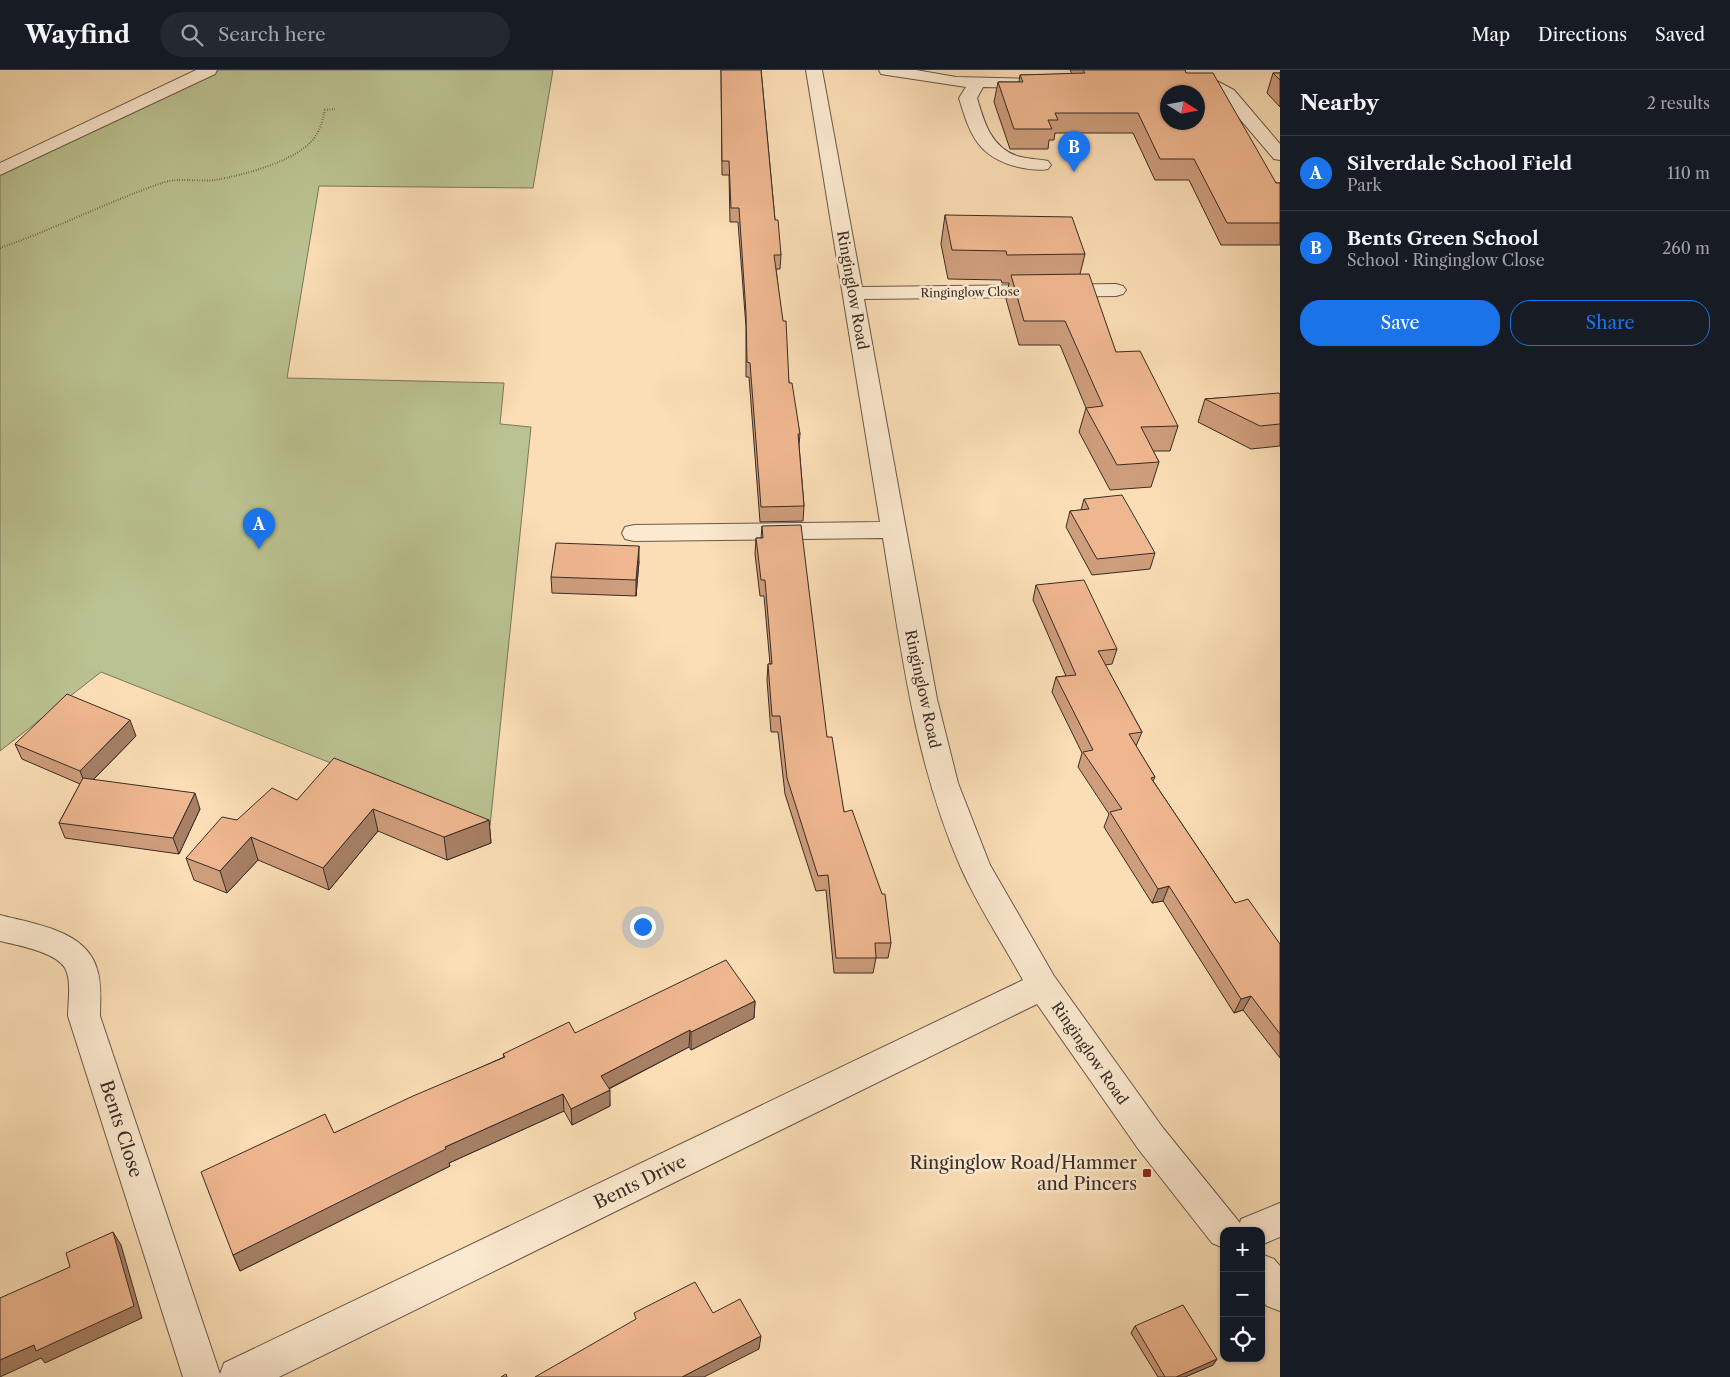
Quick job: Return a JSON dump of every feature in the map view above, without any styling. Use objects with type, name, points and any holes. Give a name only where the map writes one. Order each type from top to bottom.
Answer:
[{"type":"street","points":[[0,170],[209,70]]},
{"type":"street","name":"Ringinglow Road","points":[[814,70],[923,699],[944,783],[976,868],[1042,986],[1151,1139],[1222,1227]]},
{"type":"street","points":[[887,70],[956,82],[1049,82]]},
{"type":"street","points":[[1176,79],[1205,82],[1228,94],[1280,155]]},
{"type":"street","points":[[976,83],[968,98],[975,123],[988,148],[1004,158],[1023,164],[1042,165]]},
{"type":"street","name":"Ringinglow Close","points":[[853,293],[1116,290]]},
{"type":"street","points":[[634,533],[894,530]]},
{"type":"street","name":"Bents Close","points":[[0,928],[67,951],[80,963],[84,986],[84,1016],[202,1377]]},
{"type":"street","name":"Bents Drive","points":[[238,1377],[1042,986]]},
{"type":"street","points":[[1263,1227],[1280,1220]]},
{"type":"street","points":[[1265,1276],[1280,1293]]},
{"type":"path","points":[[0,248],[38,236],[164,182],[214,180],[256,170],[284,160],[304,148],[318,133],[325,110],[335,110]]},
{"type":"green space","points":[[218,70],[553,70],[533,188],[319,186],[287,378],[504,383],[500,424],[531,427],[490,826],[101,672],[0,751],[0,175]]},
{"type":"building","points":[[721,70],[761,70],[775,220],[778,220],[781,255],[774,255],[783,321],[786,321],[789,383],[792,383],[800,434],[798,434],[804,506],[761,507],[750,363],[747,362],[746,313],[739,208],[731,208],[729,161],[722,161]]},
{"type":"building","points":[[1083,70],[1185,70],[1186,73],[1213,73],[1276,183],[1280,183],[1280,223],[1227,223],[1194,159],[1160,159],[1138,113],[1055,113],[1058,120],[1048,120],[1052,129],[1014,129],[998,82],[1023,82],[1020,75],[1085,73]]},
{"type":"building","points":[[1273,73],[1280,73],[1280,80]]},
{"type":"building","points":[[945,215],[1072,217],[1085,254],[1007,255],[1006,251],[952,250]]},
{"type":"building","points":[[1089,274],[1116,352],[1140,351],[1178,426],[1141,427],[1159,462],[1117,465],[1086,408],[1103,406],[1065,321],[1024,321],[1011,275]]},
{"type":"building","points":[[1279,393],[1280,424],[1260,426],[1205,399]]},
{"type":"building","points":[[1122,495],[1155,553],[1097,559],[1070,511],[1089,509],[1084,499]]},
{"type":"building","points":[[801,525],[827,737],[832,737],[844,812],[852,810],[882,894],[885,894],[891,943],[875,943],[876,958],[836,958],[828,875],[818,876],[787,778],[780,716],[772,716],[768,664],[772,664],[765,580],[761,580],[756,538],[763,538],[762,526]]},
{"type":"building","points":[[556,543],[639,546],[636,580],[551,577]]},
{"type":"building","points":[[1084,580],[1117,649],[1098,651],[1142,732],[1129,734],[1155,777],[1151,778],[1235,903],[1248,899],[1280,944],[1280,1034],[1251,996],[1241,999],[1169,886],[1158,889],[1110,812],[1122,809],[1083,752],[1093,750],[1056,677],[1076,675],[1036,585]]},
{"type":"building","points":[[67,694],[130,720],[80,771],[15,744]]},
{"type":"building","points":[[334,758],[489,820],[444,837],[373,809],[323,868],[251,837],[220,871],[186,858],[222,817],[237,820],[272,788],[297,800]]},
{"type":"building","points":[[83,778],[195,793],[173,838],[59,823]]},
{"type":"building","points":[[726,960],[755,1001],[691,1032],[690,1030],[601,1076],[610,1090],[571,1109],[563,1094],[445,1147],[446,1149],[233,1255],[201,1172],[325,1114],[334,1133],[413,1096],[505,1057],[503,1054],[569,1022],[575,1033]]},
{"type":"building","points":[[113,1232],[134,1306],[36,1351],[34,1345],[0,1360],[0,1298],[70,1267],[66,1253]]},
{"type":"building","points":[[695,1282],[713,1313],[740,1299],[761,1336],[682,1377],[535,1377],[636,1319],[634,1313]]},
{"type":"building","points":[[1183,1305],[1217,1359],[1176,1377],[1165,1377],[1135,1326]]},
{"type":"place","name":"Bents Green School","points":[[1074,172]]},
{"type":"place","name":"Silverdale School Field","points":[[259,549]]},
{"type":"place","name":"Ringinglow Road/Hammer and Pincers","points":[[1147,1173]]}]
